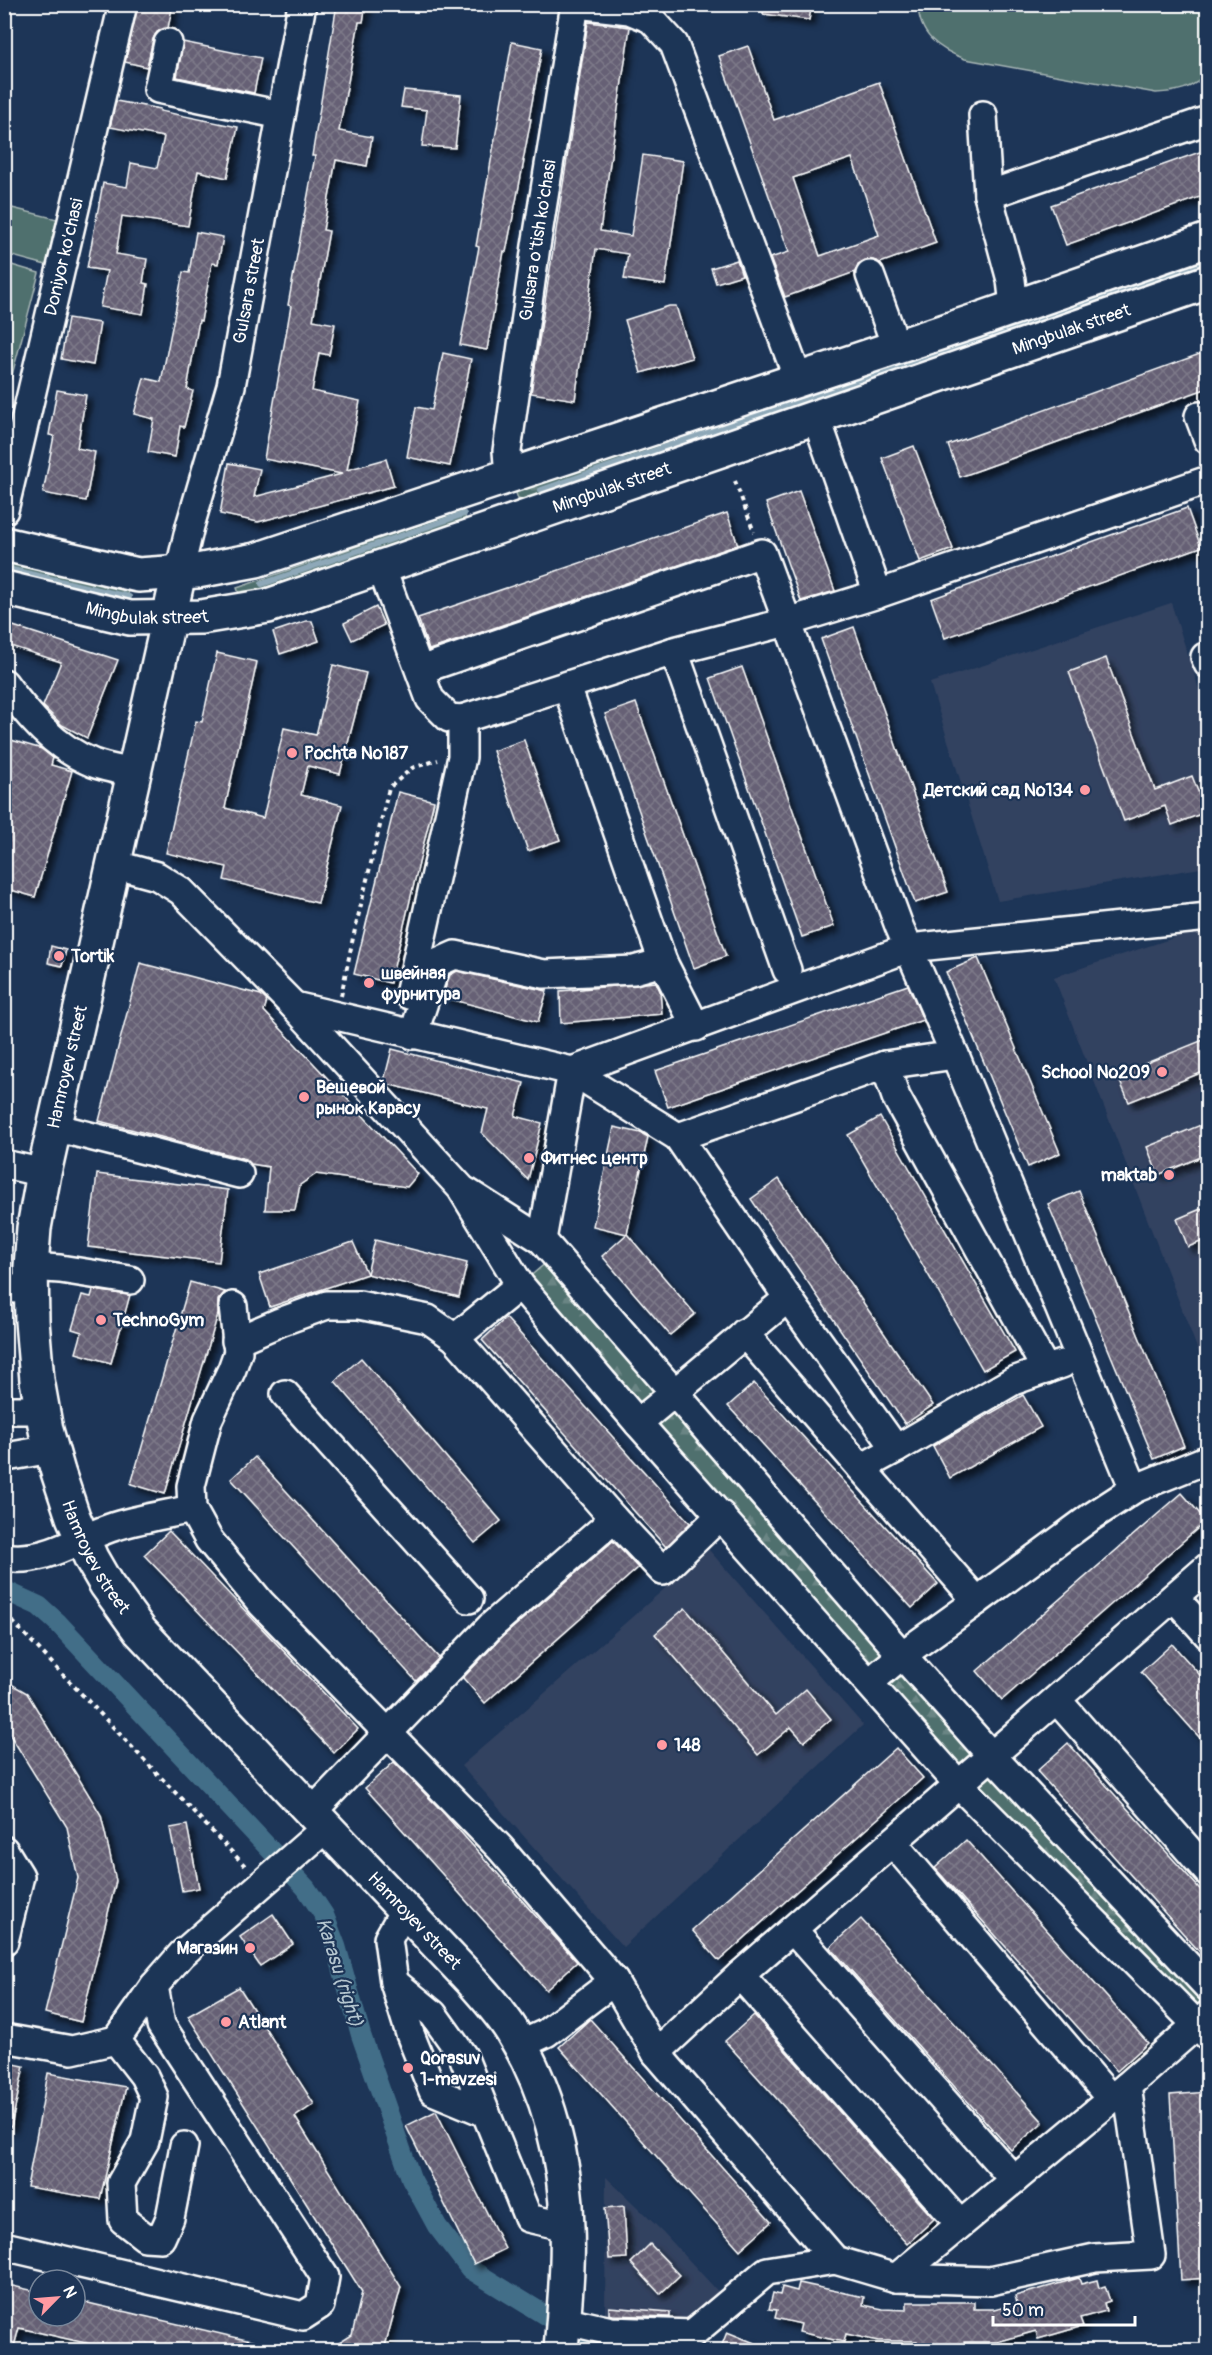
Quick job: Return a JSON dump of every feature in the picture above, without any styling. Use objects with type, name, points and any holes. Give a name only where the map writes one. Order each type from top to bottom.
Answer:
[{"type":"main road","name":"Mingbulak street","points":[[4,544],[138,575],[179,573],[256,560],[1208,240]]},
{"type":"main road","name":"Mingbulak street","points":[[4,588],[130,618],[169,619],[235,613],[268,606],[1208,282]]},
{"type":"main road","points":[[520,473],[544,510]]},
{"type":"main road","name":"Hamroyev street","points":[[179,573],[54,1127],[22,1282],[42,1410],[51,1449],[81,1539],[106,1584],[140,1631],[320,1819],[493,2005],[520,2045],[537,2081],[556,2138],[564,2187],[567,2227],[562,2335]]},
{"type":"street","name":"Doniyor ko'chasi","points":[[4,510],[123,4]]},
{"type":"street","name":"Gulsara street","points":[[179,573],[190,526],[231,386],[302,4]]},
{"type":"street","points":[[576,4],[629,10],[651,19],[674,44],[798,379]]},
{"type":"street","name":"Gulsara o'tish ko'chasi","points":[[520,473],[507,451],[536,246],[576,4]]},
{"type":"street","points":[[168,43],[159,89],[282,115]]},
{"type":"street","points":[[983,115],[988,195],[1011,280],[1014,306]]},
{"type":"street","points":[[988,195],[1208,120]]},
{"type":"street","points":[[870,274],[896,346]]},
{"type":"street","points":[[816,417],[878,594]]},
{"type":"street","points":[[381,567],[430,699],[449,718],[462,719],[674,651],[787,622],[878,594],[1208,480]]},
{"type":"street","points":[[420,670],[762,553],[909,948],[1134,1489]]},
{"type":"street","points":[[674,651],[787,970]]},
{"type":"street","points":[[1208,656],[1205,657],[1208,664]]},
{"type":"street","points":[[4,683],[24,711],[64,748],[94,764],[134,773]]},
{"type":"street","points":[[567,687],[663,962],[696,1027]]},
{"type":"street","points":[[408,995],[462,757],[462,719]]},
{"type":"street","points":[[113,864],[157,876],[181,891],[294,1006],[461,1188],[520,1285],[638,1423],[959,1785],[1204,2025],[1119,2092],[896,2278]]},
{"type":"street","points":[[572,1071],[909,948],[1208,918]]},
{"type":"street","points":[[412,1035],[437,963],[455,955],[544,974],[634,970],[663,962]]},
{"type":"street","points":[[294,1006],[337,1018],[572,1071],[678,1137],[788,1298],[896,1449]]},
{"type":"street","points":[[678,1137],[885,1065],[955,1055]]},
{"type":"street","points":[[885,1065],[896,1097],[1046,1370]]},
{"type":"street","points":[[542,1240],[572,1071]]},
{"type":"street","points":[[54,1127],[239,1174]]},
{"type":"street","points":[[4,1164],[44,1173]]},
{"type":"street","points":[[461,1188],[542,1240],[991,1755],[1208,1987]]},
{"type":"street","points":[[22,1282],[60,1269],[130,1280]]},
{"type":"street","points":[[455,1338],[520,1285]]},
{"type":"street","points":[[638,1423],[788,1298]]},
{"type":"street","points":[[237,1341],[327,1305],[359,1305],[428,1319],[455,1338],[614,1519],[663,1571],[721,1515]]},
{"type":"street","points":[[233,1306],[238,1352],[208,1420],[191,1486],[192,1509],[209,1540],[261,1603],[500,1848],[614,1981],[656,2053],[835,2260]]},
{"type":"street","points":[[744,1334],[977,1601]]},
{"type":"street","points":[[861,1468],[1012,1381],[1080,1358]]},
{"type":"street","points":[[285,1394],[470,1599]]},
{"type":"street","points":[[4,1410],[42,1410]]},
{"type":"street","points":[[4,1454],[12,1456],[51,1449]]},
{"type":"street","points":[[870,1682],[902,1655],[1091,1517],[1134,1489],[1208,1459]]},
{"type":"street","points":[[4,1557],[24,1559],[48,1554],[112,1527],[192,1509]]},
{"type":"street","points":[[4,2038],[72,2050],[116,2040],[154,1986],[182,1954],[299,1850],[387,1732],[490,1627],[614,1519]]},
{"type":"street","points":[[656,2053],[740,1975],[1208,1567]]},
{"type":"street","points":[[1174,1597],[1208,1635]]},
{"type":"street","points":[[1057,1700],[1208,1872]]},
{"type":"street","points":[[562,2335],[611,2331],[692,2334],[767,2271],[835,2260],[896,2278],[990,2280],[1095,2258],[1151,2255],[1119,2092],[893,1843]]},
{"type":"street","points":[[4,1850],[20,1876],[4,1941]]},
{"type":"street","points":[[405,1910],[388,1939],[394,1982],[410,2034],[433,2091],[486,2113]]},
{"type":"street","points":[[793,1930],[1014,2180]]},
{"type":"street","points":[[740,1975],[960,2224]]},
{"type":"street","points":[[520,2045],[546,2033],[614,1981]]},
{"type":"street","points":[[394,1982],[433,2014],[459,2050],[528,2218],[567,2227]]},
{"type":"street","points":[[4,2246],[303,2316],[320,2305],[325,2277],[161,2025],[154,1986]]},
{"type":"street","points":[[116,2040],[144,2076],[154,2097],[145,2141],[121,2183],[123,2220],[145,2237],[161,2238],[170,2218],[184,2146]]},
{"type":"path","points":[[735,481],[762,553]]},
{"type":"path","points":[[337,1018],[353,938],[389,788],[412,768],[438,760],[462,757]]},
{"type":"path","points":[[4,1618],[13,1622],[267,1879]]},
{"type":"shaded area","name":"Детский сад №134","points":[[1171,603],[1207,714],[1207,867],[998,901],[930,683]]},
{"type":"shaded area","name":"maktab","points":[[1207,927],[1207,1374],[1054,977]]},
{"type":"shaded area","name":"148","points":[[709,1550],[863,1725],[623,1947],[461,1766]]},
{"type":"shaded area","points":[[606,2177],[663,2232],[724,2298],[691,2322],[605,2326]]},
{"type":"green space","points":[[918,5],[1207,5],[1207,73],[1196,83],[1184,89],[1156,93],[965,59],[946,51],[932,40],[922,25]]},
{"type":"green space","points":[[4,206],[57,219],[46,265],[5,254]]},
{"type":"green space","points":[[1207,255],[1207,266],[519,502],[515,490]]},
{"type":"green space","points":[[5,263],[39,273],[11,379],[5,378]]},
{"type":"green space","points":[[462,510],[467,521],[240,596],[237,588]]},
{"type":"green space","points":[[5,561],[129,590],[126,603],[5,574]]},
{"type":"green space","points":[[555,1255],[1207,1987],[1207,2036],[959,1785],[520,1285]]},
{"type":"building","points":[[138,4],[173,4],[168,28],[157,32],[153,39],[147,67],[125,62]]},
{"type":"building","points":[[337,4],[366,4],[363,22],[359,22],[339,131],[372,137],[367,166],[336,160],[323,230],[329,231],[313,320],[335,324],[329,355],[319,353],[312,391],[360,401],[347,470],[386,459],[394,486],[258,522],[220,514],[229,463],[260,469],[254,497],[342,474],[264,459],[291,306],[288,305],[315,156],[312,156]]},
{"type":"building","points":[[764,4],[812,4],[809,20],[763,14]]},
{"type":"building","points":[[588,22],[630,27],[600,231],[631,236],[643,155],[683,161],[665,285],[624,279],[628,254],[596,249],[575,400],[531,393]]},
{"type":"building","points":[[183,42],[261,58],[254,93],[177,77]]},
{"type":"building","points":[[512,42],[542,48],[524,161],[506,252],[504,251],[487,350],[460,345],[479,247],[476,246]]},
{"type":"building","points":[[748,46],[774,120],[879,82],[936,243],[880,263],[865,260],[858,264],[855,272],[785,297],[770,258],[789,252],[719,56]],"holes":[[[852,158],[879,235],[820,256],[793,178]]]},
{"type":"building","points":[[404,90],[461,95],[455,148],[422,146],[427,110],[401,107]]},
{"type":"building","points":[[116,101],[238,127],[227,178],[198,171],[188,226],[122,216],[116,254],[147,259],[143,283],[148,284],[143,314],[100,307],[107,271],[87,268],[103,183],[127,187],[131,163],[157,168],[164,137],[110,127]]},
{"type":"building","points":[[1208,149],[1208,194],[1066,245],[1051,205]]},
{"type":"building","points":[[196,232],[223,237],[218,264],[212,263],[201,321],[199,320],[187,389],[193,391],[184,427],[180,426],[175,457],[148,452],[154,419],[134,414],[144,378],[161,382],[183,272],[189,273]]},
{"type":"building","points":[[737,260],[742,275],[716,283],[711,268]]},
{"type":"building","points":[[669,306],[676,306],[692,358],[641,373],[625,320]]},
{"type":"building","points":[[68,318],[100,323],[93,365],[61,359]]},
{"type":"building","points":[[1208,351],[1208,388],[960,477],[948,445]]},
{"type":"building","points":[[443,353],[471,359],[450,466],[407,457],[416,407],[432,410]]},
{"type":"building","points":[[57,390],[86,395],[77,448],[95,452],[86,501],[43,493],[54,436],[49,435]]},
{"type":"building","points":[[914,446],[953,549],[920,561],[882,458]]},
{"type":"building","points":[[799,491],[835,591],[801,601],[766,503]]},
{"type":"building","points":[[1187,508],[1201,547],[945,638],[931,599]]},
{"type":"building","points":[[727,513],[738,545],[429,650],[418,618]]},
{"type":"building","points":[[376,607],[384,625],[352,640],[344,623]]},
{"type":"building","points":[[312,621],[319,641],[280,654],[273,632]]},
{"type":"building","points":[[4,623],[118,660],[87,738],[62,725],[43,706],[61,662],[4,644]]},
{"type":"building","points":[[854,627],[948,892],[915,903],[821,639]]},
{"type":"building","points":[[217,653],[257,662],[225,808],[263,818],[284,728],[316,735],[333,665],[366,673],[340,774],[308,766],[301,795],[342,805],[318,903],[224,880],[227,867],[166,853],[196,721],[202,722]]},
{"type":"building","points":[[1106,658],[1155,790],[1192,776],[1206,812],[1172,825],[1165,806],[1124,821],[1069,672]]},
{"type":"building","points":[[742,667],[834,926],[802,937],[710,678]]},
{"type":"building","points":[[636,703],[726,956],[694,968],[605,714]]},
{"type":"building","points":[[4,738],[42,749],[53,758],[51,765],[72,771],[35,897],[4,888]]},
{"type":"building","points":[[524,740],[560,840],[528,851],[493,751]]},
{"type":"building","points":[[398,792],[434,801],[390,983],[354,974]]},
{"type":"building","points":[[51,946],[66,950],[62,966],[48,963]]},
{"type":"building","points":[[978,958],[1060,1153],[1028,1167],[946,972]]},
{"type":"building","points":[[140,963],[261,995],[267,1001],[264,1011],[418,1174],[407,1187],[316,1174],[300,1185],[295,1210],[265,1210],[269,1167],[251,1164],[246,1159],[99,1121]]},
{"type":"building","points":[[457,971],[547,991],[538,1022],[442,997],[450,975]]},
{"type":"building","points":[[656,982],[660,991],[662,1014],[561,1023],[560,991]]},
{"type":"building","points":[[908,985],[923,1020],[668,1107],[655,1071]]},
{"type":"building","name":"School №209","points":[[1208,1038],[1208,1070],[1129,1102],[1117,1075]]},
{"type":"building","points":[[392,1049],[524,1083],[515,1116],[542,1123],[528,1180],[482,1133],[488,1109],[387,1084],[384,1081]]},
{"type":"building","points":[[880,1117],[1015,1352],[983,1370],[848,1135]]},
{"type":"building","points":[[1208,1122],[1208,1154],[1158,1175],[1147,1147]]},
{"type":"building","points":[[614,1127],[641,1133],[648,1137],[627,1234],[593,1226]]},
{"type":"building","points":[[97,1174],[228,1190],[219,1262],[88,1247]]},
{"type":"building","points":[[779,1179],[933,1405],[905,1424],[751,1199]]},
{"type":"building","points":[[1079,1191],[1184,1446],[1154,1459],[1048,1204]]},
{"type":"building","points":[[1208,1206],[1208,1239],[1188,1247],[1177,1219]]},
{"type":"building","points":[[627,1234],[695,1314],[670,1335],[602,1256]]},
{"type":"building","points":[[375,1240],[467,1263],[459,1297],[367,1274]]},
{"type":"building","points":[[353,1242],[367,1274],[270,1307],[259,1274]]},
{"type":"building","points":[[190,1282],[225,1292],[218,1300],[218,1314],[165,1494],[131,1484]]},
{"type":"building","points":[[93,1290],[130,1295],[111,1363],[76,1353],[82,1332],[72,1329],[82,1295],[91,1297]]},
{"type":"building","points":[[506,1318],[690,1523],[666,1547],[482,1340]]},
{"type":"building","points":[[361,1358],[501,1521],[475,1543],[335,1381]]},
{"type":"building","points":[[754,1383],[938,1584],[912,1608],[728,1406]]},
{"type":"building","points":[[1023,1395],[1041,1427],[950,1478],[933,1446]]},
{"type":"building","points":[[255,1457],[439,1658],[416,1681],[231,1479]]},
{"type":"building","points":[[1182,1493],[1206,1521],[1002,1700],[977,1671]]},
{"type":"building","points":[[169,1531],[358,1729],[334,1753],[144,1555]]},
{"type":"building","points":[[613,1541],[638,1568],[485,1703],[463,1678],[501,1638]]},
{"type":"building","points":[[685,1608],[776,1715],[806,1689],[831,1719],[804,1742],[791,1727],[758,1755],[655,1634]]},
{"type":"building","points":[[1172,1644],[1208,1684],[1208,1747],[1141,1672]]},
{"type":"building","points":[[4,1680],[27,1693],[101,1815],[116,1881],[81,2022],[45,2013],[78,1878],[67,1827],[4,1725]]},
{"type":"building","points":[[1068,1743],[1208,1898],[1208,1961],[1037,1771]]},
{"type":"building","points":[[896,1748],[923,1778],[719,1961],[692,1930]]},
{"type":"building","points":[[394,1762],[438,1807],[577,1962],[546,1990],[365,1788]]},
{"type":"building","points":[[187,1825],[199,1888],[182,1891],[170,1828]]},
{"type":"building","points":[[966,1840],[1148,2043],[1117,2071],[935,1868]]},
{"type":"building","points":[[273,1914],[293,1944],[260,1966],[240,1937]]},
{"type":"building","points":[[861,1919],[1043,2122],[1011,2150],[830,1947]]},
{"type":"building","points":[[239,1987],[314,2104],[295,2117],[401,2287],[384,2350],[328,2350],[352,2335],[362,2292],[188,2016]]},
{"type":"building","points":[[754,2015],[934,2219],[907,2244],[725,2041]]},
{"type":"building","points":[[590,2019],[771,2222],[740,2250],[559,2047]]},
{"type":"building","points":[[4,2062],[24,2066],[11,2127],[4,2126]]},
{"type":"building","points":[[48,2073],[126,2087],[100,2199],[27,2187]]},
{"type":"building","points":[[1208,2092],[1208,2278],[1181,2280],[1170,2095]]},
{"type":"building","points":[[436,2111],[505,2249],[474,2264],[406,2126]]},
{"type":"building","points":[[624,2206],[627,2258],[609,2259],[605,2208]]},
{"type":"building","points":[[650,2244],[680,2275],[660,2294],[631,2263]]},
{"type":"building","points":[[1079,2278],[1081,2284],[1097,2280],[1099,2288],[1105,2286],[1110,2301],[1104,2303],[1106,2311],[1080,2318],[1083,2326],[1038,2339],[1036,2331],[997,2342],[964,2342],[964,2350],[917,2350],[917,2341],[878,2341],[846,2334],[844,2342],[799,2332],[801,2324],[775,2318],[777,2310],[769,2309],[773,2293],[780,2295],[782,2287],[797,2291],[799,2283],[864,2297],[863,2305],[883,2309],[907,2310],[907,2302],[974,2302],[974,2309],[994,2309],[1017,2303],[1015,2296]]},
{"type":"building","points":[[4,2284],[27,2289],[27,2328],[87,2328],[87,2303],[264,2344],[263,2350],[116,2350],[19,2328],[13,2350],[4,2350]]},
{"type":"building","points":[[609,2307],[670,2312],[670,2317],[613,2315],[609,2314]]},
{"type":"building","points":[[727,2332],[772,2350],[720,2350]]},
{"type":"waterway","points":[[541,490],[1208,260]]},
{"type":"waterway","points":[[262,584],[464,514]]},
{"type":"waterway","points":[[4,568],[129,597]]},
{"type":"waterway","name":"Karasu (right)","points":[[4,1590],[39,1606],[58,1623],[306,1888],[324,1915],[336,1946],[361,2035],[411,2178],[437,2226],[470,2269],[602,2350]]},
{"type":"place","name":"Pochta №187","points":[[292,753]]},
{"type":"place","name":"Детский сад №134","points":[[1085,790]]},
{"type":"place","name":"Tortik","points":[[59,956]]},
{"type":"place","name":"швейная фурнитура","points":[[369,983]]},
{"type":"place","name":"School №209","points":[[1162,1072]]},
{"type":"place","name":"Вещевой рынок Карасу","points":[[304,1097]]},
{"type":"place","name":"Фитнес центр","points":[[529,1158]]},
{"type":"place","name":"maktab","points":[[1169,1175]]},
{"type":"place","name":"TechnoGym","points":[[101,1320]]},
{"type":"place","name":"148","points":[[662,1745]]},
{"type":"place","name":"Магазин","points":[[250,1948]]},
{"type":"place","name":"Atlant","points":[[226,2022]]},
{"type":"place","name":"Qorasuv 1-mavzesi","points":[[408,2068]]}]
